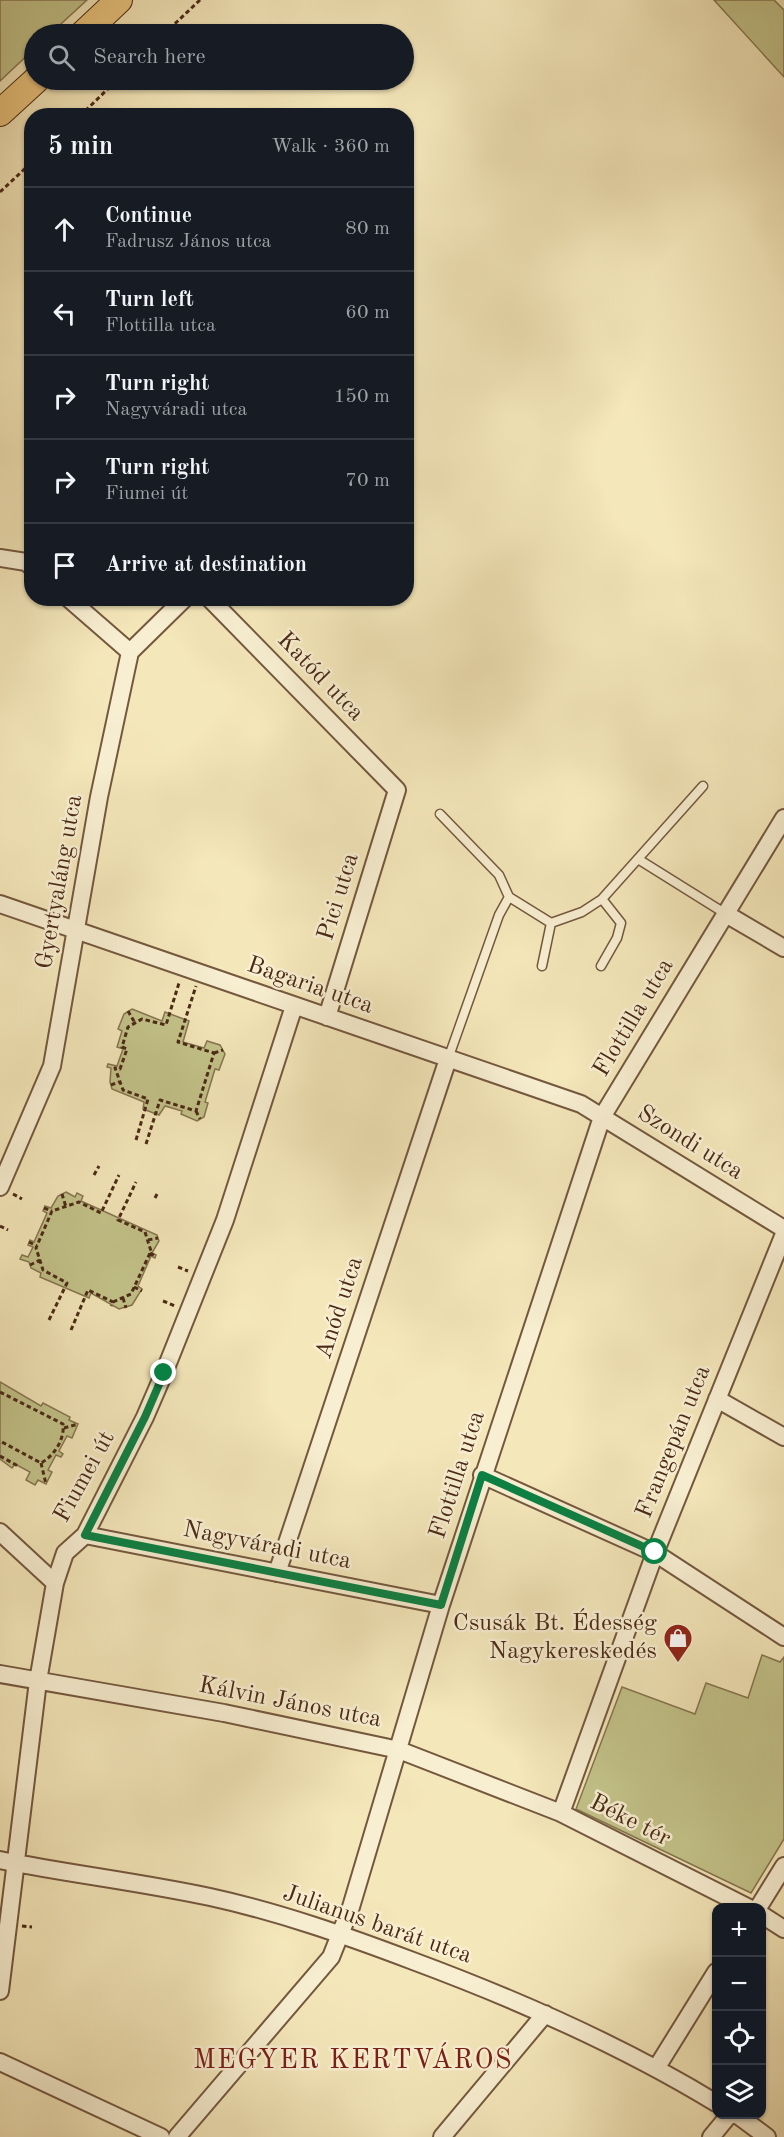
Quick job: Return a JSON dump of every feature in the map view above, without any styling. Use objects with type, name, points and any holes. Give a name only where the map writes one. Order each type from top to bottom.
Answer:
[{"type":"main road","points":[[94,24],[119,0]]},
{"type":"main road","points":[[0,113],[25,90]]},
{"type":"street","points":[[0,558],[24,562]]},
{"type":"street","points":[[77,606],[130,652],[177,606]]},
{"type":"street","name":"Katód utca","points":[[217,606],[397,790]]},
{"type":"street","name":"Gyertyaláng utca","points":[[0,1187],[52,1066],[64,1010],[74,929],[130,652]]},
{"type":"street","name":"Pici utca","points":[[327,1017],[397,790]]},
{"type":"street","name":"Flottilla utca","points":[[177,2137],[331,1957],[351,1906],[482,1475],[602,1117],[784,818]]},
{"type":"street","name":"Bagaria utca","points":[[0,904],[581,1104],[602,1117]]},
{"type":"street","points":[[726,914],[784,948]]},
{"type":"street","name":"Fiumei út","points":[[0,1991],[8,1861],[56,1583],[65,1553],[85,1535],[145,1417],[221,1230],[294,1005]]},
{"type":"street","name":"Anód utca","points":[[277,1573],[448,1059]]},
{"type":"street","name":"Szondi utca","points":[[602,1117],[784,1231]]},
{"type":"street","name":"Frangepán utca","points":[[612,1670],[655,1552],[784,1231]]},
{"type":"street","points":[[717,1399],[784,1437]]},
{"type":"street","points":[[482,1475],[655,1552],[784,1637]]},
{"type":"street","points":[[0,1532],[56,1583]]},
{"type":"street","name":"Nagyváradi utca","points":[[85,1535],[441,1605]]},
{"type":"street","name":"Béke tér","points":[[612,1670],[561,1813],[738,1903]]},
{"type":"street","name":"Kálvin János utca","points":[[0,1674],[224,1713],[399,1750],[561,1813]]},
{"type":"street","name":"Julianus barát utca","points":[[8,1861],[212,1897],[340,1934],[480,1986],[544,2014],[657,2067],[712,2100]]},
{"type":"street","points":[[761,1903],[784,1866]]},
{"type":"street","points":[[766,1918],[784,1929]]},
{"type":"street","points":[[657,2067],[712,1980]]},
{"type":"street","points":[[442,2137],[544,2014]]},
{"type":"street","points":[[0,2062],[161,2137]]},
{"type":"street","points":[[711,2137],[727,2119]]},
{"type":"street","points":[[742,2119],[767,2137]]},
{"type":"lane","points":[[551,923],[582,912],[602,899],[703,786]]},
{"type":"lane","points":[[440,814],[499,875],[509,897],[551,923]]},
{"type":"lane","points":[[638,859],[726,914]]},
{"type":"lane","points":[[448,1059],[499,915],[509,897]]},
{"type":"lane","points":[[601,966],[617,938],[621,923],[602,899]]},
{"type":"lane","points":[[542,966],[551,923]]},
{"type":"path","points":[[175,24],[200,0]]},
{"type":"path","points":[[88,108],[107,90]]},
{"type":"path","points":[[0,192],[24,170]]},
{"type":"path","points":[[136,1140],[148,1099],[123,1090],[115,1068],[120,1069],[127,1049],[122,1047],[128,1027],[142,1018],[165,1026],[192,970]]},
{"type":"path","points":[[192,970],[178,1042],[214,1053],[223,1050]]},
{"type":"path","points":[[128,1011],[135,1023]]},
{"type":"path","points":[[200,1119],[196,1111],[214,1053]]},
{"type":"path","points":[[111,1085],[119,1082]]},
{"type":"path","points":[[146,1144],[160,1100],[196,1111]]},
{"type":"path","points":[[94,1175],[99,1167]]},
{"type":"path","points":[[44,1208],[52,1211],[79,1202],[101,1213],[119,1175]]},
{"type":"path","points":[[71,1330],[88,1290],[112,1304],[131,1294],[150,1254],[145,1232],[118,1220],[136,1182]]},
{"type":"path","points":[[155,1198],[158,1192]]},
{"type":"path","points":[[62,1194],[66,1207]]},
{"type":"path","points":[[50,1320],[67,1283],[43,1270],[37,1246],[52,1211]]},
{"type":"path","points":[[0,1226],[8,1230]]},
{"type":"path","points":[[148,1240],[158,1238]]},
{"type":"path","points":[[29,1242],[37,1246]]},
{"type":"path","points":[[150,1254],[155,1256]]},
{"type":"path","points":[[30,1265],[40,1260]]},
{"type":"path","points":[[45,1280],[48,1274]]},
{"type":"path","points":[[134,1287],[142,1290]]},
{"type":"path","points":[[123,1298],[126,1308]]},
{"type":"path","points":[[0,1392],[63,1424],[64,1428]]},
{"type":"path","points":[[64,1428],[78,1425]]},
{"type":"path","points":[[41,1463],[55,1451],[64,1428]]},
{"type":"path","points":[[0,1441],[41,1463],[46,1484]]},
{"type":"path","points":[[0,1456],[18,1466]]},
{"type":"green space","points":[[0,0],[87,0],[61,24],[24,24],[24,58],[0,81]]},
{"type":"green space","points":[[714,0],[774,0],[784,10],[784,77]]},
{"type":"green space","points":[[132,1009],[162,1021],[165,1012],[189,1021],[183,1042],[204,1048],[207,1041],[220,1045],[225,1054],[219,1070],[215,1069],[205,1102],[208,1103],[204,1117],[197,1121],[181,1114],[182,1111],[165,1106],[159,1115],[143,1109],[144,1102],[112,1089],[111,1068],[107,1067],[108,1064],[117,1066],[123,1049],[117,1047],[122,1031],[118,1029],[124,1014]]},
{"type":"green space","points":[[66,1192],[75,1197],[77,1193],[83,1196],[81,1201],[157,1235],[159,1241],[152,1253],[156,1255],[155,1258],[151,1256],[138,1286],[142,1289],[132,1305],[119,1309],[91,1293],[89,1298],[40,1277],[41,1273],[31,1268],[29,1262],[20,1259],[22,1255],[28,1257],[33,1247],[28,1245],[30,1240],[34,1242],[47,1213],[43,1211],[45,1206],[51,1208],[58,1196]]},
{"type":"green space","points":[[0,1382],[41,1406],[43,1403],[70,1417],[69,1420],[78,1424],[72,1438],[67,1436],[59,1451],[63,1454],[61,1457],[56,1455],[48,1470],[52,1472],[46,1484],[38,1480],[35,1485],[26,1480],[30,1472],[15,1464],[12,1468],[0,1459]]},
{"type":"green space","points":[[762,1655],[780,1662],[784,1657],[784,1839],[751,1893],[576,1809],[622,1687],[695,1714],[706,1683],[748,1698]]},
{"type":"place","name":"Csusák Bt. Édesség Nagykereskedés","points":[[678,1664]]},
{"type":"district","name":"MEGYER KERTVÁROS","points":[[353,2060]]},
{"type":"route","points":[[164,1373],[145,1417],[85,1535],[441,1605],[482,1475],[655,1552]]}]
